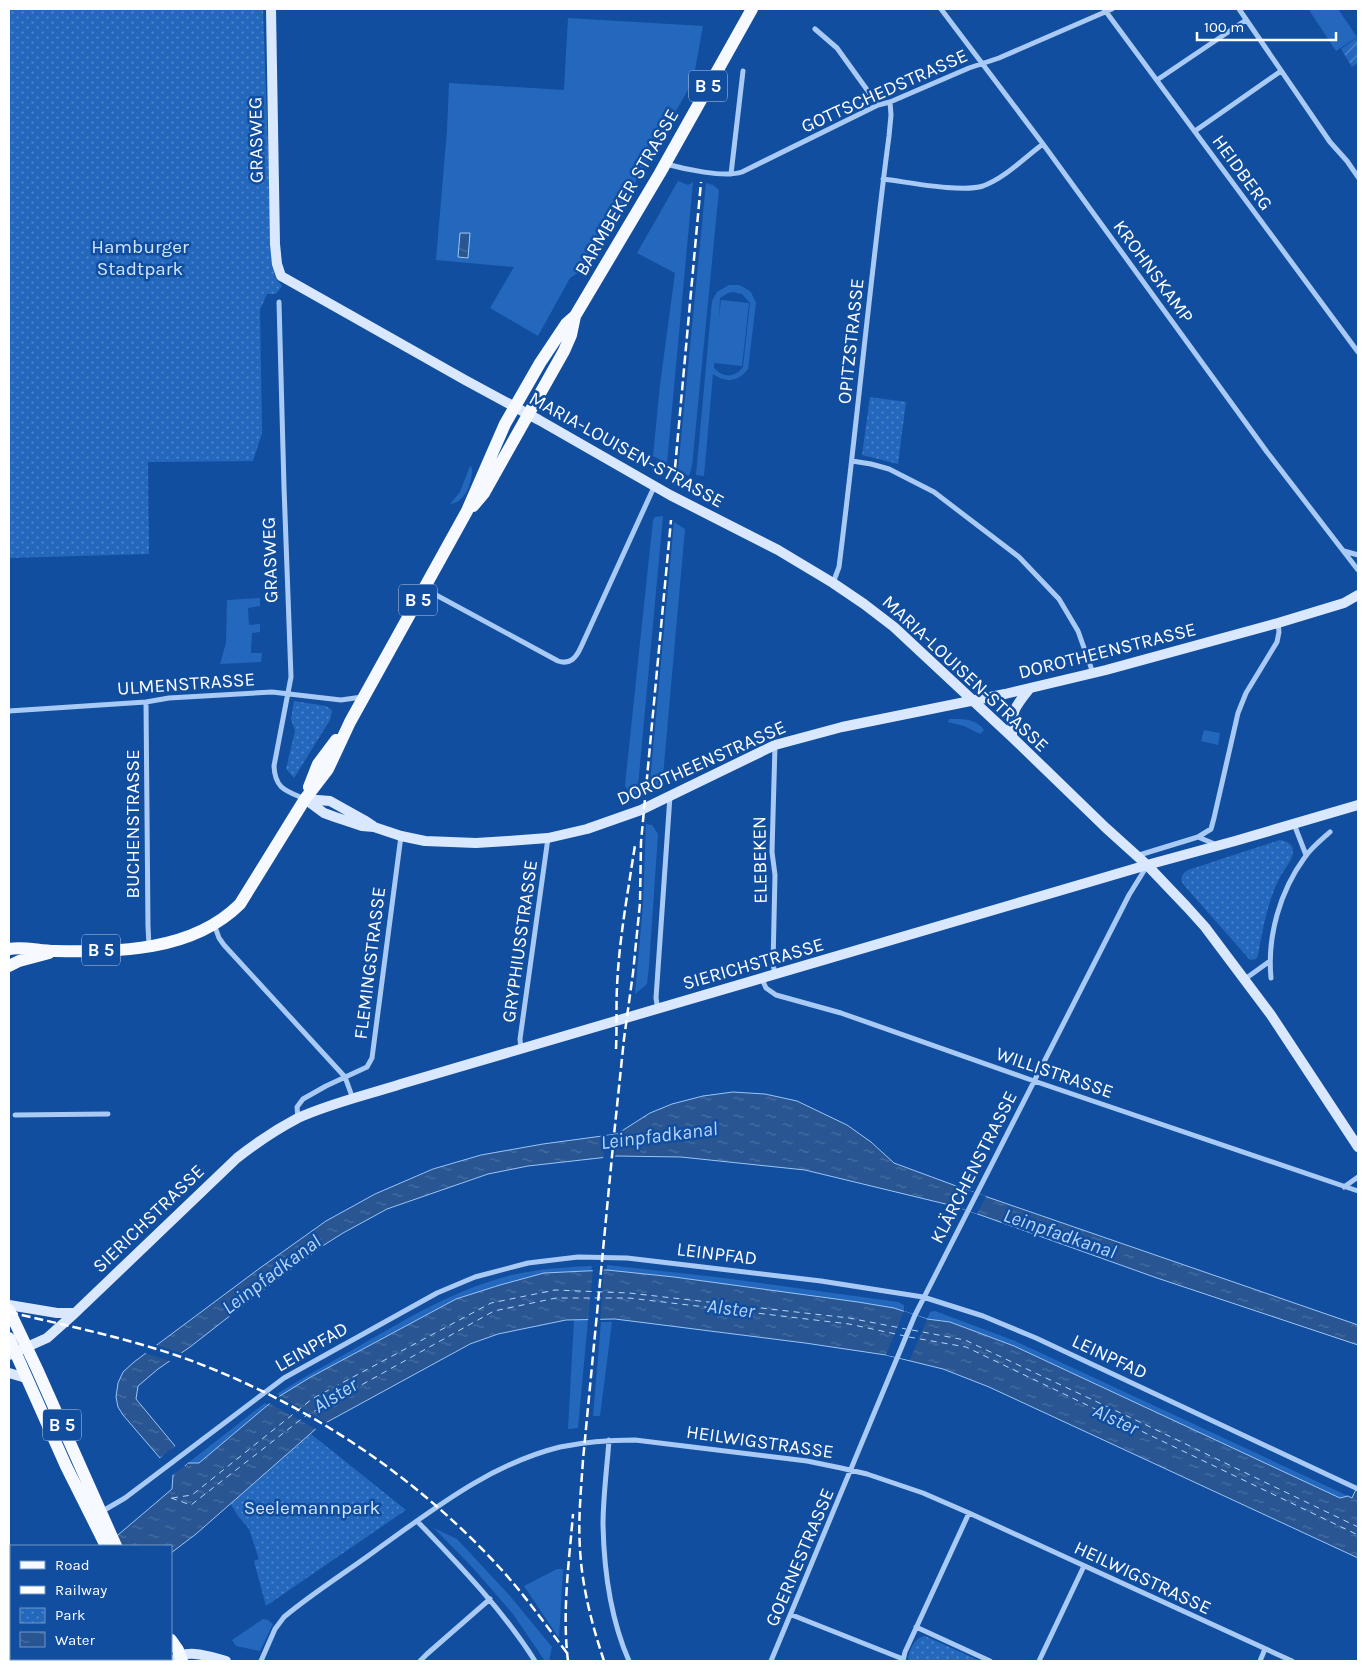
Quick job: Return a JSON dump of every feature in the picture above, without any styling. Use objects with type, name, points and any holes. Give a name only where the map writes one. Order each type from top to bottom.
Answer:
[{"type":"main road","name":"GRASWEG","points":[[271,9],[275,244],[278,271]]},
{"type":"main road","name":"BARMBEKER STRASSE","points":[[53,951],[102,950],[150,946],[184,938],[214,924],[240,904],[304,799],[318,764],[350,722],[469,509],[496,442],[515,407],[550,347],[566,324],[575,316],[665,164],[752,9]]},
{"type":"main road","name":"MARIA-LOUISEN-STRASSE","points":[[278,271],[285,279],[297,286],[655,486],[778,550],[833,582],[894,627],[1147,865],[1204,927],[1245,979],[1276,1023],[1358,1147]]},
{"type":"main road","name":"BARMBEKER STRASSE","points":[[469,509],[484,493],[564,351],[571,335],[575,316]]},
{"type":"main road","name":"DOROTHEENSTRASSE","points":[[304,799],[324,813],[362,826],[374,827],[401,836],[438,842],[508,842],[548,838],[587,829],[641,810],[775,745],[842,727],[1093,673],[1278,623],[1344,603],[1358,595]]},
{"type":"main road","points":[[1012,737],[1012,715],[1016,705],[1030,688]]},
{"type":"main road","name":"SIERICHSTRASSE","points":[[12,1353],[47,1338],[226,1166],[266,1137],[298,1119],[353,1099],[521,1049],[1358,805]]},
{"type":"main road","name":"B 5","points":[[9,949],[22,948],[53,951]]},
{"type":"main road","name":"B 5","points":[[9,966],[19,961],[53,951]]},
{"type":"main road","points":[[9,1305],[17,1308],[61,1314],[75,1313]]},
{"type":"main road","name":"B 5","points":[[9,1310],[101,1513],[110,1544]]},
{"type":"main road","name":"B 5","points":[[9,1338],[12,1353],[26,1378],[66,1466],[110,1544]]},
{"type":"main road","points":[[9,1373],[26,1378]]},
{"type":"main road","points":[[172,1644],[176,1660],[197,1655],[226,1661]]},
{"type":"street","name":"KROHNSKAMP","points":[[941,9],[1043,144],[1267,452],[1358,570]]},
{"type":"street","points":[[1239,9],[1330,142],[1358,177]]},
{"type":"street","name":"GOTTSCHEDSTRASSE","points":[[665,164],[682,169],[731,174],[742,172],[878,105],[890,102],[969,68],[1000,58],[1107,10]]},
{"type":"street","name":"HEIDBERG","points":[[1107,10],[1156,80],[1358,352]]},
{"type":"street","points":[[1156,80],[1246,20]]},
{"type":"street","points":[[815,29],[837,48],[878,105]]},
{"type":"street","points":[[731,174],[743,71]]},
{"type":"street","points":[[1195,130],[1281,71]]},
{"type":"street","name":"OPITZSTRASSE","points":[[833,582],[839,567],[852,461],[866,318],[891,115],[890,102]]},
{"type":"street","points":[[884,179],[959,188],[976,188],[993,181],[1043,144]]},
{"type":"street","name":"GRASWEG","points":[[279,302],[291,677],[274,766],[274,777],[284,789],[304,799]]},
{"type":"street","points":[[852,461],[889,469],[934,492],[1019,557],[1059,599],[1078,631],[1093,673]]},
{"type":"street","points":[[424,589],[558,661],[569,662],[578,653],[655,486]]},
{"type":"street","points":[[1343,550],[1358,555]]},
{"type":"street","points":[[1136,856],[1198,837],[1207,832],[1213,824],[1238,713],[1246,693],[1277,642],[1280,632],[1278,623]]},
{"type":"street","name":"ULMENSTRASSE","points":[[9,711],[272,692],[341,700],[364,697]]},
{"type":"street","name":"BUCHENSTRASSE","points":[[146,702],[148,926],[150,946]]},
{"type":"street","name":"ELEBEKEN","points":[[775,745],[772,852],[775,875],[773,964],[775,975]]},
{"type":"street","points":[[658,1010],[656,998],[670,796]]},
{"type":"street","points":[[1294,824],[1306,855]]},
{"type":"street","points":[[1271,978],[1270,961],[1278,912],[1290,883],[1306,855],[1330,832]]},
{"type":"street","name":"FLEMINGSTRASSE","points":[[345,1077],[368,1067],[372,1058],[401,836]]},
{"type":"street","points":[[1198,837],[1219,846]]},
{"type":"street","name":"GRYPHIUSSTRASSE","points":[[521,1049],[520,1039],[548,838]]},
{"type":"street","name":"KLÄRCHENSTRASSE","points":[[923,1297],[1129,895],[1147,865]]},
{"type":"street","points":[[214,924],[219,938],[224,945],[345,1077],[353,1099]]},
{"type":"street","points":[[1245,979],[1270,961]]},
{"type":"street","name":"WILLISTRASSE","points":[[762,979],[766,988],[776,995],[841,1013],[1358,1191]]},
{"type":"street","points":[[298,1119],[296,1109],[300,1102],[345,1077]]},
{"type":"street","points":[[15,1115],[108,1114]]},
{"type":"street","points":[[1344,1187],[1358,1177]]},
{"type":"street","name":"LEINPFAD","points":[[101,1513],[125,1498],[284,1378],[406,1309],[456,1284],[475,1277],[528,1263],[578,1257],[627,1258],[821,1282],[923,1297],[983,1316],[1036,1338],[1358,1489]]},
{"type":"street","name":"GOERNESTRASSE","points":[[771,1661],[792,1615],[923,1297]]},
{"type":"street","points":[[609,1440],[604,1508],[605,1559],[612,1600],[621,1636],[630,1661]]},
{"type":"street","name":"HEILWIGSTRASSE","points":[[262,1661],[275,1629],[284,1617],[470,1485],[497,1470],[526,1458],[561,1447],[609,1440],[655,1442],[809,1461],[851,1470],[923,1493],[1292,1661]]},
{"type":"street","points":[[792,1615],[903,1660],[916,1627],[969,1513]]},
{"type":"street","points":[[417,1521],[490,1599],[535,1661]]},
{"type":"street","points":[[1039,1661],[1084,1566]]},
{"type":"street","points":[[420,1661],[490,1599]]},
{"type":"street","points":[[916,1627],[990,1661]]},
{"type":"street","points":[[1260,1661],[1265,1649]]},
{"type":"green space","name":"Hamburger Stadtpark","points":[[9,9],[263,9],[272,259],[275,277],[282,286],[276,294],[267,294],[260,310],[262,433],[253,461],[148,462],[149,554],[9,558]]},
{"type":"green space","points":[[1338,9],[1357,37],[1336,51],[1309,10]]},
{"type":"green space","points":[[568,18],[703,26],[693,81],[587,267],[570,278],[538,336],[490,308],[514,267],[436,260],[449,83],[564,90]]},
{"type":"green space","points":[[1358,37],[1358,63],[1352,67],[1341,49]]},
{"type":"green space","points":[[678,181],[688,185],[693,182],[667,463],[653,456],[660,385],[675,273],[637,253]]},
{"type":"green space","points":[[706,183],[713,185],[719,190],[692,466],[689,476],[678,470]]},
{"type":"green space","points":[[729,285],[739,285],[751,292],[756,303],[748,369],[740,377],[732,380],[723,379],[713,374],[704,476],[696,475],[712,301],[717,292]],"holes":[[[733,292],[742,294],[750,303],[743,367],[733,375],[725,375],[714,368],[714,363],[742,366],[749,303],[721,300],[719,319],[720,298]]]},
{"type":"green space","points":[[870,397],[906,402],[898,464],[862,455]]},
{"type":"green space","points":[[470,466],[472,474],[467,491],[460,500],[450,504],[460,492]]},
{"type":"green space","points":[[663,516],[637,795],[628,791],[625,785],[653,520],[655,517]]},
{"type":"green space","points":[[674,522],[685,529],[662,787],[649,793]]},
{"type":"green space","points":[[260,598],[260,606],[248,608],[249,625],[260,624],[260,632],[252,633],[251,653],[262,653],[261,662],[220,664],[226,643],[227,600]]},
{"type":"green space","points":[[294,701],[326,706],[332,710],[330,720],[294,778],[286,769],[295,731],[291,719]]},
{"type":"green space","points":[[949,719],[973,721],[984,730],[980,734],[964,726],[948,722]]},
{"type":"green space","points":[[1204,730],[1220,733],[1218,745],[1201,741]]},
{"type":"green space","points":[[646,824],[652,825],[658,834],[647,984],[635,994],[643,905]]},
{"type":"green space","points":[[1280,840],[1292,846],[1293,854],[1272,896],[1258,955],[1256,959],[1250,960],[1183,884],[1182,876],[1188,870]]},
{"type":"green space","points":[[607,1265],[716,1277],[898,1302],[904,1305],[904,1311],[858,1302],[674,1277],[607,1270]]},
{"type":"green space","points":[[592,1266],[591,1271],[544,1273],[456,1299],[309,1378],[281,1396],[277,1394],[406,1319],[475,1286],[532,1271]]},
{"type":"green space","points":[[935,1311],[1015,1341],[1348,1496],[1340,1498],[1014,1346],[950,1322],[927,1319],[930,1312]]},
{"type":"green space","points":[[574,1320],[588,1320],[578,1428],[568,1429]]},
{"type":"green space","points":[[601,1322],[612,1322],[600,1416],[593,1416]]},
{"type":"green space","points":[[265,1403],[268,1405],[199,1463],[188,1463]]},
{"type":"green space","name":"Seelemannpark","points":[[311,1434],[406,1510],[266,1606],[254,1561],[259,1559],[249,1529],[230,1503]]},
{"type":"green space","points":[[434,1528],[457,1539],[510,1596],[552,1647],[549,1661],[545,1661],[513,1614],[473,1568]]},
{"type":"green space","points":[[557,1569],[563,1569],[559,1638],[524,1586]]},
{"type":"green space","points":[[263,1619],[273,1624],[260,1651],[236,1646],[232,1640]]},
{"type":"green space","points":[[924,1636],[980,1661],[908,1661],[912,1646]]},
{"type":"water","points":[[460,233],[470,233],[468,258],[458,257]]},
{"type":"water","points":[[733,1092],[765,1094],[797,1101],[847,1125],[871,1142],[894,1163],[1358,1325],[1358,1345],[1157,1278],[958,1207],[805,1170],[681,1157],[617,1156],[528,1166],[488,1174],[387,1209],[324,1245],[190,1347],[158,1369],[138,1386],[136,1399],[175,1446],[172,1449],[185,1466],[188,1463],[199,1463],[275,1399],[309,1378],[456,1299],[544,1273],[607,1270],[674,1277],[858,1302],[894,1308],[927,1319],[950,1322],[1014,1346],[1340,1498],[1348,1496],[1352,1498],[1358,1485],[1358,1558],[989,1387],[943,1369],[886,1355],[615,1319],[566,1320],[498,1334],[470,1344],[318,1427],[196,1534],[172,1552],[172,1545],[106,1545],[172,1489],[173,1475],[176,1472],[163,1456],[160,1458],[118,1407],[116,1397],[118,1383],[123,1372],[134,1362],[326,1221],[375,1194],[433,1169],[481,1155],[617,1134],[650,1113],[672,1104],[703,1096]]},
{"type":"water","points":[[9,1610],[10,1660],[25,1661],[9,1661]]},
{"type":"pier","points":[[617,1134],[615,1159],[603,1160],[605,1136]]},
{"type":"pier","points":[[967,1190],[986,1196],[977,1214],[958,1207]]},
{"type":"pier","points":[[604,1267],[600,1322],[588,1322],[593,1268]]},
{"type":"pier","points":[[904,1311],[927,1319],[910,1360],[886,1355]]},
{"type":"pier","points":[[153,1344],[184,1354],[173,1362],[142,1352]]},
{"type":"pier","points":[[277,1395],[330,1424],[318,1430],[267,1402]]},
{"type":"pier","points":[[175,1446],[177,1448],[175,1449],[185,1462],[187,1461],[188,1463],[173,1475],[160,1458]]},
{"type":"ferry route","points":[[172,1498],[192,1495],[312,1399],[491,1303],[555,1290],[629,1293],[849,1318],[906,1329]]},
{"type":"ferry route","points":[[171,1498],[191,1505],[304,1417],[494,1311],[556,1298],[629,1298],[849,1324],[905,1336]]},
{"type":"ferry route","points":[[912,1330],[965,1340],[1358,1527]]},
{"type":"ferry route","points":[[909,1337],[966,1347],[1358,1535]]},
{"type":"railway","points":[[675,468],[701,182]]},
{"type":"railway","points":[[604,1661],[585,1592],[581,1563],[579,1538],[581,1493],[614,1135],[640,903],[641,842],[671,520]]},
{"type":"railway","points":[[616,1049],[618,969],[635,845]]},
{"type":"railway","points":[[9,1312],[119,1338],[184,1358],[271,1396],[314,1419],[393,1471],[431,1501],[466,1533],[517,1588],[567,1653]]},
{"type":"railway","points":[[568,1661],[566,1606],[573,1514]]},
{"type":"water label","name":"Leinpfadkanal","points":[[659,1135]]},
{"type":"water label","name":"Leinpfadkanal","points":[[1060,1233]]},
{"type":"water label","name":"Leinpfadkanal","points":[[271,1274]]},
{"type":"water label","name":"Alster","points":[[731,1308]]},
{"type":"water label","name":"Alster","points":[[335,1395]]},
{"type":"water label","name":"Alster","points":[[1116,1419]]}]
